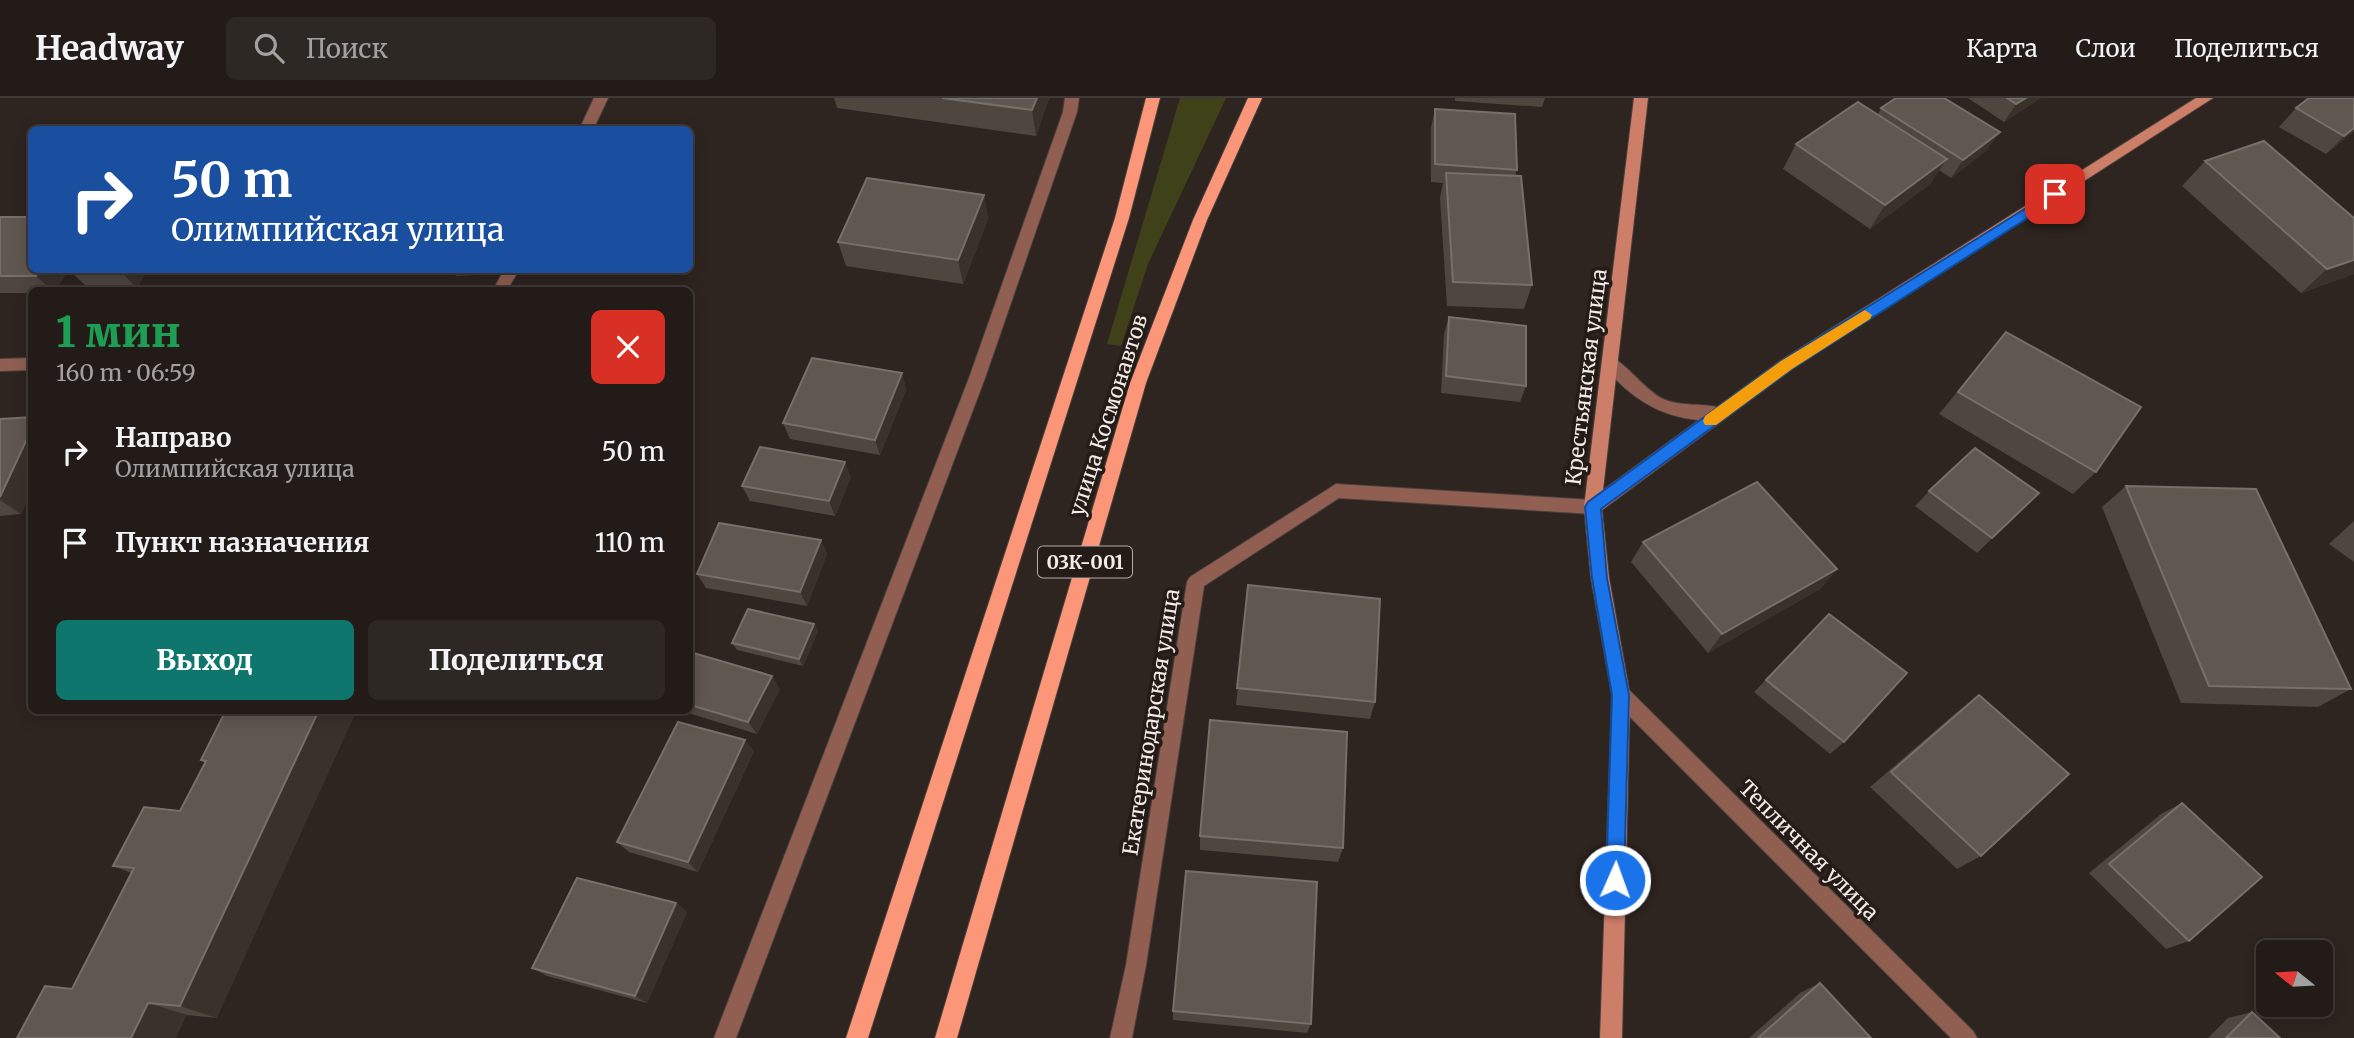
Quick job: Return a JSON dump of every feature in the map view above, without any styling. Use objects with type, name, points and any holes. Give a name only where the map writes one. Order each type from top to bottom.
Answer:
[{"type":"main road","name":"03К-001","points":[[857,1038],[1122,218],[1153,98]]},
{"type":"main road","name":"улица Космонавтов","points":[[946,1038],[1138,383],[1199,220],[1255,98]]},
{"type":"main road","name":"Крестьянская улица","points":[[1611,1038],[1621,695],[1600,578],[1593,507],[1641,98]]},
{"type":"main road","points":[[1593,507],[1786,365],[2206,98]]},
{"type":"street","points":[[588,126],[601,98]]},
{"type":"street","points":[[724,1038],[978,379],[1070,112],[1072,98]]},
{"type":"street","points":[[1610,363],[1627,383],[1651,401],[1677,412],[1719,414]]},
{"type":"street","points":[[0,365],[28,364]]},
{"type":"street","name":"Екатеринодарская улица","points":[[1121,1038],[1136,965],[1196,582],[1336,491],[1593,507]]},
{"type":"street","name":"Тепличная улица","points":[[1621,695],[1966,1038]]},
{"type":"green space","points":[[1180,98],[1226,98],[1148,264],[1121,346],[1107,344]]},
{"type":"building","points":[[942,98],[1037,98],[1032,110]]},
{"type":"building","points":[[1896,98],[1944,98],[2000,132],[1963,160],[1881,108]]},
{"type":"building","points":[[2007,98],[2026,98],[2016,104]]},
{"type":"building","points":[[2309,98],[2354,98],[2354,128],[2344,136],[2296,108]]},
{"type":"building","points":[[1858,102],[1947,159],[1885,205],[1796,144]]},
{"type":"building","points":[[1435,109],[1515,114],[1517,170],[1435,164]]},
{"type":"building","points":[[2264,141],[2354,218],[2354,260],[2327,269],[2205,161]]},
{"type":"building","points":[[1446,173],[1521,176],[1532,285],[1453,282]]},
{"type":"building","points":[[867,178],[984,195],[958,260],[838,242]]},
{"type":"building","points":[[0,217],[28,217],[28,273],[38,273],[36,276],[0,276]]},
{"type":"building","points":[[1449,317],[1526,326],[1526,386],[1446,376]]},
{"type":"building","points":[[2006,332],[2141,407],[2096,472],[1958,392]]},
{"type":"building","points":[[812,358],[902,373],[875,440],[783,423]]},
{"type":"building","points":[[28,417],[28,437],[0,497],[0,419]]},
{"type":"building","points":[[760,447],[845,462],[829,501],[742,486]]},
{"type":"building","points":[[1975,448],[2039,493],[1992,538],[1929,491]]},
{"type":"building","points":[[1757,482],[1837,569],[1722,634],[1643,542]]},
{"type":"building","points":[[2126,486],[2256,489],[2351,689],[2209,686]]},
{"type":"building","points":[[719,523],[821,540],[800,592],[697,574]]},
{"type":"building","points":[[1248,585],[1380,599],[1375,702],[1237,688]]},
{"type":"building","points":[[748,609],[814,624],[799,659],[732,643]]},
{"type":"building","points":[[1829,614],[1907,673],[1844,742],[1766,680]]},
{"type":"building","points":[[693,653],[772,676],[748,722],[693,706]]},
{"type":"building","points":[[1979,695],[2069,774],[1981,856],[1891,772]]},
{"type":"building","points":[[224,714],[317,714],[180,1006],[148,1003],[131,1038],[17,1038],[45,986],[72,989],[134,868],[113,866],[144,807],[180,811],[206,761],[201,760]]},
{"type":"building","points":[[1210,720],[1347,732],[1343,848],[1200,836]]},
{"type":"building","points":[[678,722],[745,740],[688,862],[617,842]]},
{"type":"building","points":[[2182,803],[2262,877],[2189,941],[2109,864]]},
{"type":"building","points":[[1186,871],[1317,882],[1311,1024],[1173,1011]]},
{"type":"building","points":[[577,878],[676,903],[635,996],[532,968]]},
{"type":"building","points":[[1820,983],[1871,1038],[1758,1038]]},
{"type":"building","points":[[2252,1012],[2280,1038],[2226,1038]]},
{"type":"slow traffic","points":[[1711,421],[1786,365],[1865,315]]},
{"type":"route","points":[[1615,880],[1621,695],[1600,578],[1593,507],[1786,365],[2055,194]]}]
